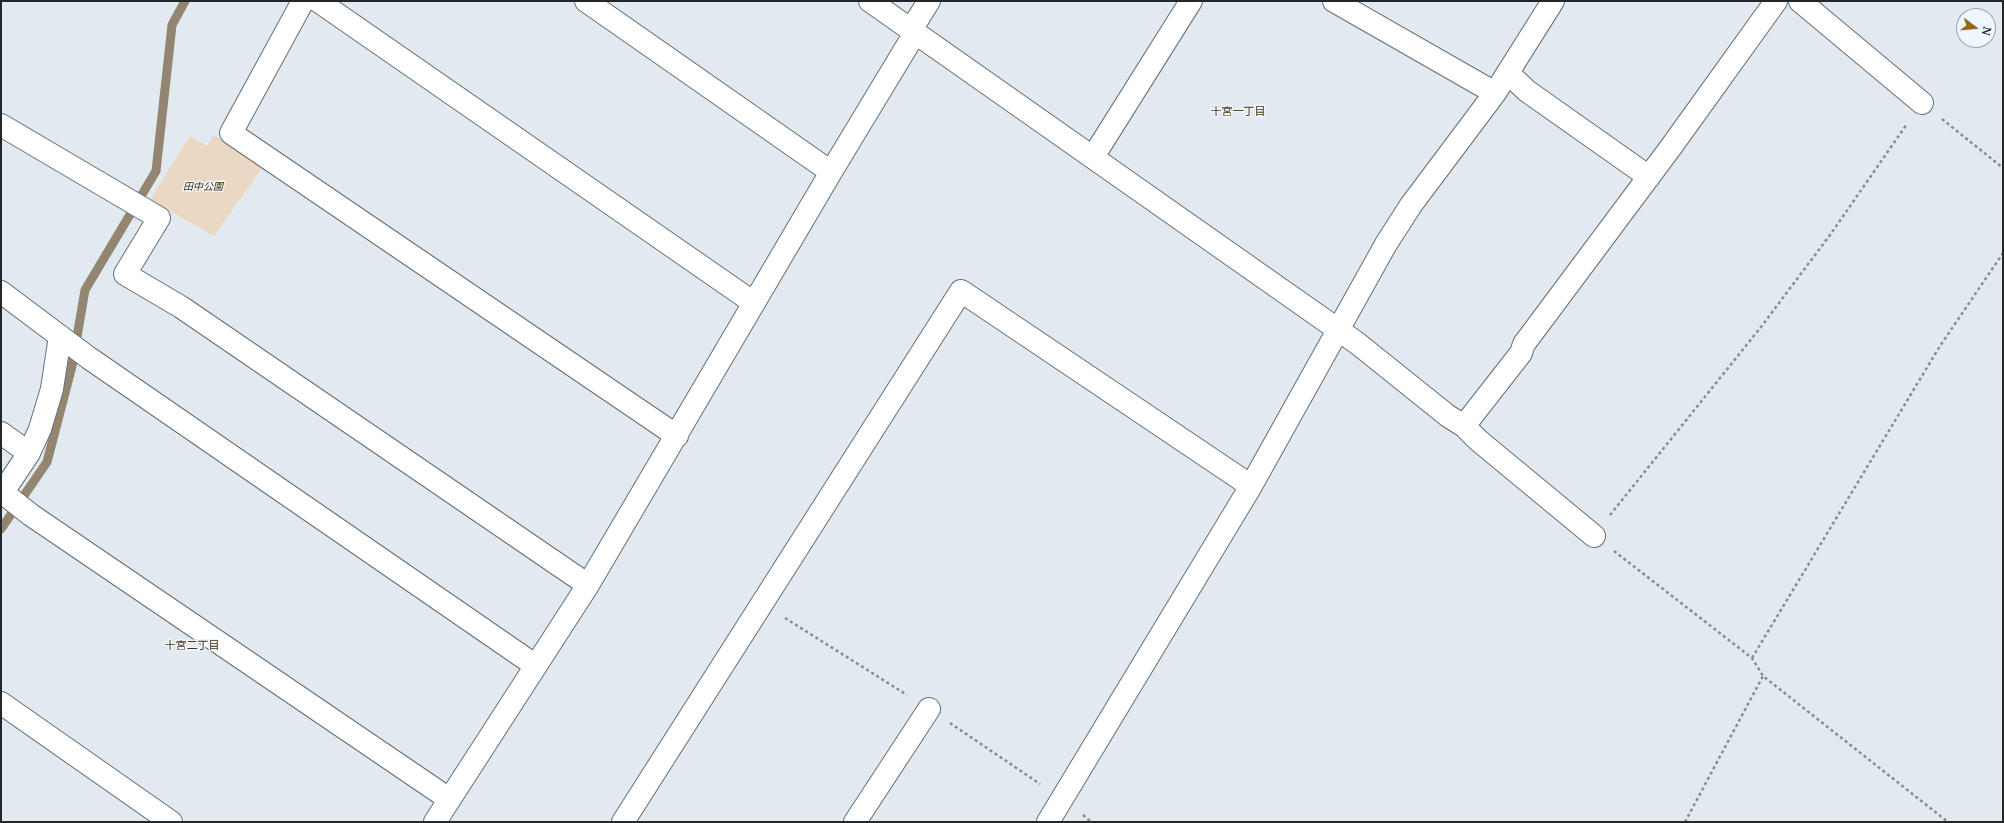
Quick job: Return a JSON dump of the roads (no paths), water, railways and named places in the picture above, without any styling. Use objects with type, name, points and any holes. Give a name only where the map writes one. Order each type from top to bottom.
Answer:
[{"type":"street","points":[[303,1],[231,133],[677,436]]},
{"type":"street","points":[[318,1],[754,303]]},
{"type":"street","points":[[586,1],[831,172]]},
{"type":"street","points":[[870,1],[1339,330],[1448,416],[1464,426],[1478,440],[1594,536]]},
{"type":"street","points":[[435,822],[588,585],[677,436],[929,1]]},
{"type":"street","points":[[1093,158],[1191,1]]},
{"type":"street","points":[[1334,1],[1495,93]]},
{"type":"street","points":[[1048,822],[1250,486],[1386,244],[1411,205],[1495,93],[1553,1]]},
{"type":"street","points":[[1464,426],[1521,353],[1524,344],[1649,177],[1776,1]]},
{"type":"street","points":[[1800,1],[1922,103]]},
{"type":"street","points":[[1508,73],[1527,91],[1649,177]]},
{"type":"street","points":[[1,125],[159,218],[125,274],[188,312],[588,585]]},
{"type":"street","points":[[623,822],[961,291],[1250,486]]},
{"type":"street","points":[[1,292],[89,358],[536,666]]},
{"type":"street","points":[[62,337],[52,389],[40,429],[29,453],[2,494],[449,799]]},
{"type":"street","points":[[1,433],[29,453]]},
{"type":"street","points":[[1,703],[172,822]]},
{"type":"street","points":[[855,822],[929,709]]},
{"type":"waterway","points":[[1,529],[47,462],[72,366],[85,290],[156,171],[172,25],[185,1]]},
{"type":"district","name":"十宮一丁目","points":[[1238,112]]},
{"type":"district","name":"十宮二丁目","points":[[192,646]]},
{"type":"park label","name":"田中公園","points":[[203,187]]}]
